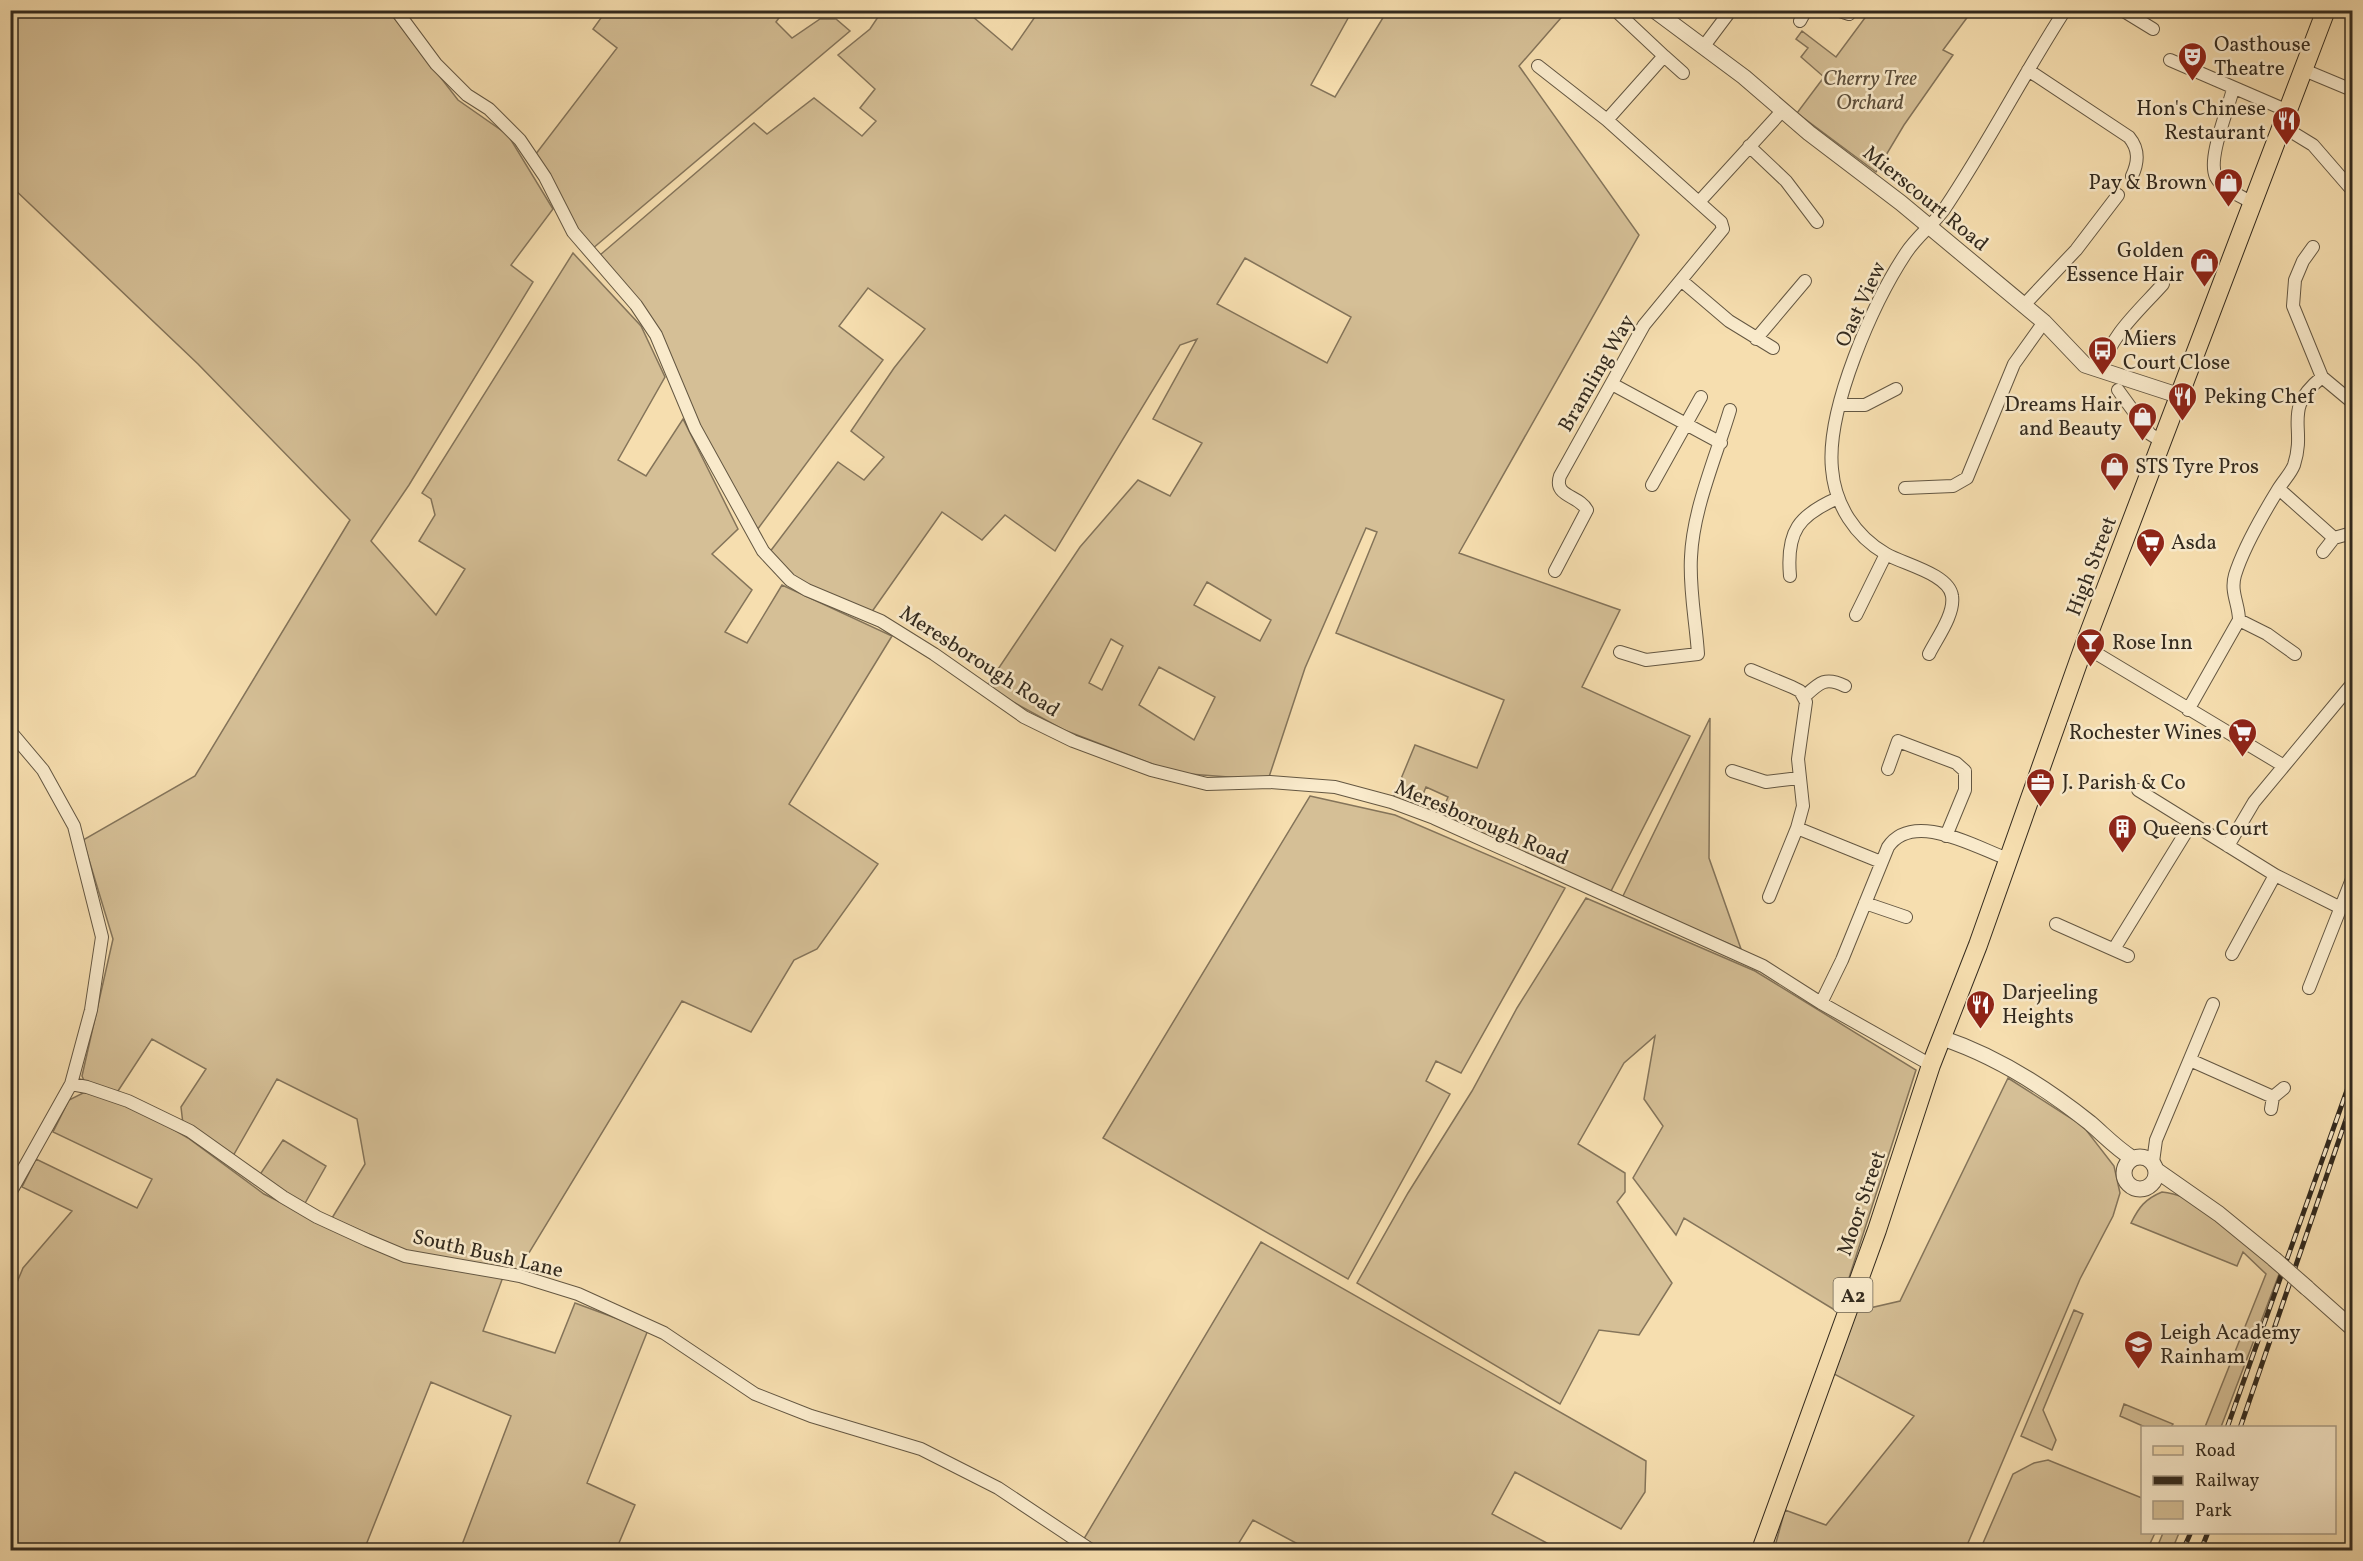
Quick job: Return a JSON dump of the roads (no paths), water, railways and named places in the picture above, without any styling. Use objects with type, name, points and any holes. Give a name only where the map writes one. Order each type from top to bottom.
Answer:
[{"type":"main road","name":"High Street","points":[[1942,1038],[2084,646],[2163,442],[2251,202],[2326,10]]},
{"type":"main road","name":"Moor Street","points":[[1761,1551],[1877,1230],[1942,1038]]},
{"type":"street","name":"Meresborough Road","points":[[396,10],[436,64],[467,95],[489,109],[520,140],[544,177],[573,232],[636,305],[656,334],[695,428],[763,551],[790,580],[807,590],[881,621],[934,654],[1024,717],[1072,741],[1151,770],[1207,784],[1270,782],[1335,787],[1391,802],[1462,830],[1762,966],[1821,1003],[1931,1065]]},
{"type":"street","points":[[1615,10],[1683,73]]},
{"type":"street","name":"Mierscourt Road","points":[[1654,10],[1744,77],[1783,111],[1928,226],[2024,305],[2080,360],[2101,371],[2147,383],[2180,396]]},
{"type":"street","points":[[1704,46],[1731,10]]},
{"type":"street","points":[[1837,10],[1849,14],[1851,10]]},
{"type":"street","name":"Oast View","points":[[1929,654],[1950,612],[1953,597],[1951,590],[1934,576],[1886,554],[1857,530],[1838,498],[1833,475],[1832,452],[1840,405],[1851,369],[1878,304],[1905,254],[1944,208],[2065,10]]},
{"type":"street","points":[[2122,10],[2153,29]]},
{"type":"street","points":[[1607,120],[1664,56]]},
{"type":"street","points":[[2170,60],[2234,89],[2285,118],[2313,145],[2352,190]]},
{"type":"street","name":"Bramling Way","points":[[1538,66],[1607,120],[1721,222],[1723,229],[1644,325],[1558,482],[1560,490],[1581,502],[1587,512],[1555,571]]},
{"type":"street","points":[[2028,70],[2129,137],[2137,150],[2137,164],[2132,176]]},
{"type":"street","points":[[2304,70],[2352,90]]},
{"type":"street","points":[[2234,89],[2214,158],[2216,178],[2251,202]]},
{"type":"street","points":[[1699,202],[1783,111]]},
{"type":"street","points":[[1749,147],[1786,181],[1817,222]]},
{"type":"street","points":[[2024,305],[2076,250],[2118,195]]},
{"type":"street","points":[[2313,247],[2295,280],[2292,306],[2322,377],[2352,402]]},
{"type":"street","points":[[1682,281],[1729,321],[1773,348]]},
{"type":"street","points":[[1756,339],[1805,281]]},
{"type":"street","points":[[2101,371],[2106,352],[2117,335],[2163,284]]},
{"type":"street","points":[[1905,488],[1953,486],[1967,478],[2014,364],[2043,322]]},
{"type":"street","points":[[2188,711],[2239,620],[2233,594],[2235,576],[2278,489],[2292,470],[2297,453],[2298,407],[2305,393],[2322,377]]},
{"type":"street","points":[[1612,384],[1721,443]]},
{"type":"street","points":[[1840,405],[1864,405],[1896,389]]},
{"type":"street","points":[[2118,390],[2150,434],[2163,442]]},
{"type":"street","points":[[1652,485],[1701,397]]},
{"type":"street","points":[[1620,652],[1646,660],[1698,654],[1691,585],[1692,541],[1699,507],[1730,410]]},
{"type":"street","points":[[2278,489],[2334,538]]},
{"type":"street","points":[[1790,576],[1790,545],[1797,526],[1809,513],[1838,498]]},
{"type":"street","points":[[2323,552],[2334,538],[2352,532]]},
{"type":"street","points":[[1856,615],[1886,554]]},
{"type":"street","points":[[2239,620],[2267,634],[2295,654]]},
{"type":"street","points":[[2084,646],[2188,711],[2284,766]]},
{"type":"street","points":[[1751,670],[1792,687],[1804,697],[1806,708],[1798,759],[1803,806],[1797,828],[1768,897]]},
{"type":"street","points":[[1804,697],[1820,681],[1832,679],[1845,686]]},
{"type":"street","points":[[2228,846],[2254,802],[2352,684]]},
{"type":"street","points":[[10,731],[15,734],[43,770],[74,826],[102,938],[91,1010],[71,1084],[10,1193]]},
{"type":"street","points":[[1888,769],[1898,741],[1961,767],[1966,783],[1946,836]]},
{"type":"street","points":[[1732,771],[1757,781],[1776,783],[1799,778]]},
{"type":"street","points":[[2138,789],[2275,875],[2341,908]]},
{"type":"street","points":[[2114,949],[2191,824]]},
{"type":"street","points":[[1797,828],[1881,862]]},
{"type":"street","points":[[1821,1003],[1892,841],[1904,832],[1926,830],[2008,860]]},
{"type":"street","points":[[2232,954],[2275,875]]},
{"type":"street","points":[[2309,988],[2352,879]]},
{"type":"street","points":[[1865,903],[1906,917]]},
{"type":"street","points":[[2056,924],[2128,956]]},
{"type":"street","points":[[2109,1142],[2127,1184],[2143,1189],[2153,1172],[2156,1140],[2213,1004]]},
{"type":"street","points":[[1942,1038],[1998,1061],[2089,1122],[2109,1142],[2134,1158],[2147,1158],[2153,1172],[2201,1200],[2274,1259],[2352,1328]]},
{"type":"street","points":[[2190,1060],[2272,1103],[2284,1088]]},
{"type":"street","name":"South Bush Lane","points":[[71,1084],[128,1101],[190,1131],[292,1202],[317,1217],[367,1240],[405,1256],[520,1276],[578,1294],[664,1333],[755,1394],[811,1416],[921,1449],[998,1488],[1091,1551]]},
{"type":"street","points":[[2124,1175],[2125,1165],[2156,1140]]},
{"type":"railway","points":[[2228,1426],[2352,1076]]},
{"type":"railway","points":[[2241,1426],[2352,1102]]},
{"type":"railway","points":[[2183,1550],[2190,1534]]},
{"type":"railway","points":[[2201,1550],[2207,1534]]},
{"type":"place","name":"Oasthouse Theatre","points":[[2193,82]]},
{"type":"place","name":"Hon's Chinese Restaurant","points":[[2287,146]]},
{"type":"place","name":"Pay & Brown","points":[[2228,208]]},
{"type":"place","name":"Golden Essence Hair","points":[[2205,288]]},
{"type":"place","name":"Miers Court Close","points":[[2102,376]]},
{"type":"place","name":"Peking Chef","points":[[2183,422]]},
{"type":"place","name":"Dreams Hair and Beauty","points":[[2143,442]]},
{"type":"place","name":"STS Tyre Pros","points":[[2114,492]]},
{"type":"place","name":"Asda","points":[[2150,568]]},
{"type":"place","name":"Rose Inn","points":[[2091,668]]},
{"type":"place","name":"Rochester Wines","points":[[2243,758]]},
{"type":"place","name":"J. Parish & Co","points":[[2041,808]]},
{"type":"place","name":"Queens Court","points":[[2122,854]]},
{"type":"place","name":"Darjeeling Heights","points":[[1981,1030]]},
{"type":"place","name":"Leigh Academy Rainham","points":[[2139,1370]]},
{"type":"park label","name":"Cherry Tree Orchard","points":[[1870,90]]}]
